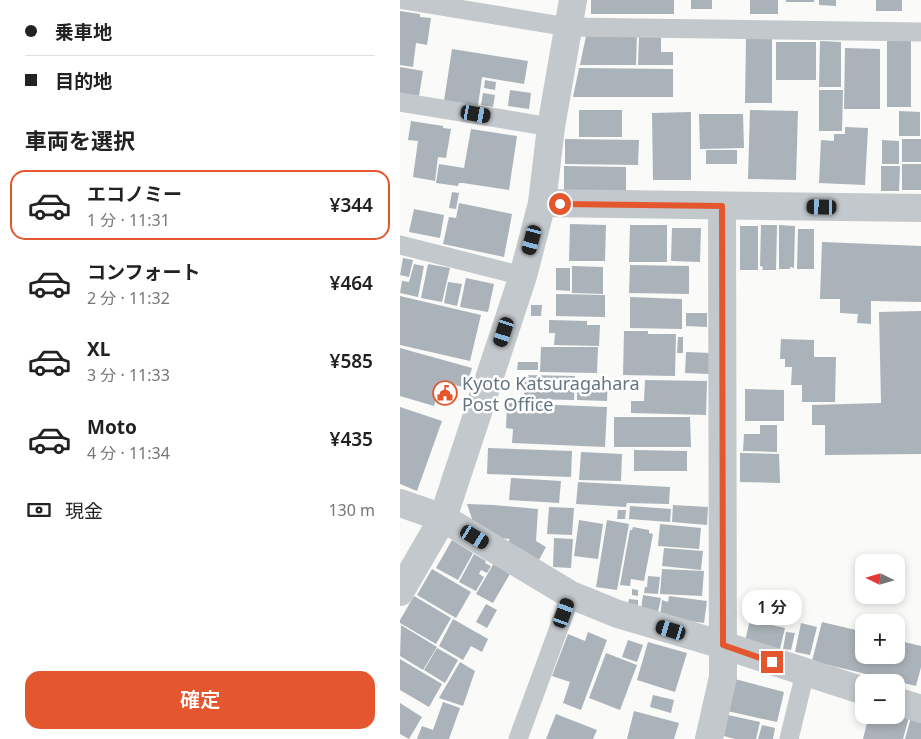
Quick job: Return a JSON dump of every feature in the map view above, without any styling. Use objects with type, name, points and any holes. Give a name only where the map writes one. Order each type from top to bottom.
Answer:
[{"type":"street","points":[[400,592],[443,518],[523,276],[542,203],[551,127],[572,0]]},
{"type":"street","points":[[542,203],[921,208]]},
{"type":"street","points":[[709,739],[723,677],[722,206]]},
{"type":"street","points":[[400,503],[443,518],[570,595],[618,614],[723,645],[855,688]]},
{"type":"street","points":[[905,704],[921,709]]},
{"type":"lane","points":[[404,0],[568,27],[921,32]]},
{"type":"lane","points":[[400,102],[551,127]]},
{"type":"lane","points":[[400,245],[523,276]]},
{"type":"lane","points":[[518,739],[570,595]]},
{"type":"lane","points":[[789,739],[805,673]]},
{"type":"building","points":[[591,0],[674,0],[674,14],[591,14]]},
{"type":"building","points":[[691,0],[712,0],[712,9],[691,9]]},
{"type":"building","points":[[750,0],[778,0],[778,14],[750,14]]},
{"type":"building","points":[[786,0],[814,0],[814,2],[786,2]]},
{"type":"building","points":[[819,0],[836,0],[836,6],[819,5]]},
{"type":"building","points":[[876,0],[902,0],[902,11],[876,11]]},
{"type":"building","points":[[400,11],[431,18],[427,45],[416,43],[413,67],[400,65]]},
{"type":"building","points":[[637,35],[636,65],[580,65],[586,36]]},
{"type":"building","points":[[639,36],[661,36],[661,52],[673,52],[673,65],[638,65]]},
{"type":"building","points":[[746,38],[772,39],[772,103],[745,103]]},
{"type":"building","points":[[887,40],[911,40],[911,107],[887,107]]},
{"type":"building","points":[[820,41],[841,42],[841,87],[819,87]]},
{"type":"building","points":[[776,42],[816,42],[816,80],[776,80]]},
{"type":"building","points":[[845,48],[880,49],[880,109],[844,109]]},
{"type":"building","points":[[452,49],[528,61],[524,84],[482,77],[478,106],[444,101]]},
{"type":"building","points":[[400,67],[423,71],[419,96],[400,93]]},
{"type":"building","points":[[579,68],[673,69],[673,97],[573,97]]},
{"type":"building","points":[[485,80],[496,82],[495,90],[484,88]]},
{"type":"building","points":[[510,90],[531,93],[529,109],[508,106]]},
{"type":"building","points":[[819,90],[843,90],[842,131],[819,131]]},
{"type":"building","points":[[483,93],[495,95],[493,107],[481,105]]},
{"type":"building","points":[[579,110],[622,110],[622,137],[579,137]]},
{"type":"building","points":[[750,110],[798,111],[796,180],[748,179]]},
{"type":"building","points":[[899,111],[920,112],[920,136],[899,136]]},
{"type":"building","points":[[691,112],[691,180],[653,180],[652,113]]},
{"type":"building","points":[[699,114],[743,114],[744,148],[700,149]]},
{"type":"building","points":[[411,121],[451,129],[446,158],[438,157],[435,181],[413,177],[418,141],[408,140]]},
{"type":"building","points":[[845,127],[868,128],[865,185],[819,183],[821,140],[834,141],[834,134],[845,134]]},
{"type":"building","points":[[471,129],[517,136],[509,190],[463,183],[459,183],[458,186],[436,183],[439,164],[464,168]]},
{"type":"building","points":[[565,139],[639,140],[638,165],[565,164]]},
{"type":"building","points":[[902,139],[921,139],[921,162],[902,162]]},
{"type":"building","points":[[882,140],[899,141],[899,164],[882,164]]},
{"type":"building","points":[[706,150],[737,150],[737,164],[706,164]]},
{"type":"building","points":[[902,164],[921,164],[921,190],[902,190]]},
{"type":"building","points":[[564,166],[626,167],[626,192],[564,192]]},
{"type":"building","points":[[881,166],[900,166],[899,191],[881,191]]},
{"type":"building","points":[[452,192],[459,193],[456,209],[449,208]]},
{"type":"building","points":[[459,203],[512,214],[504,257],[443,244],[449,217],[456,218]]},
{"type":"building","points":[[414,209],[444,215],[440,238],[409,232]]},
{"type":"building","points":[[570,224],[606,225],[605,261],[569,261]]},
{"type":"building","points":[[630,225],[667,225],[667,262],[629,262]]},
{"type":"building","points":[[761,225],[777,225],[776,270],[762,270],[763,267],[760,266]]},
{"type":"building","points":[[779,225],[795,226],[794,268],[779,269]]},
{"type":"building","points":[[740,226],[758,226],[758,270],[740,270]]},
{"type":"building","points":[[672,228],[701,228],[700,262],[671,261]]},
{"type":"building","points":[[798,229],[814,229],[814,269],[797,269]]},
{"type":"building","points":[[822,242],[921,246],[921,302],[871,301],[871,324],[857,323],[858,314],[840,313],[840,299],[820,299]]},
{"type":"building","points":[[403,258],[413,260],[409,277],[400,275]]},
{"type":"building","points":[[414,264],[424,266],[418,297],[400,293],[402,281],[409,282]]},
{"type":"building","points":[[428,264],[450,268],[442,302],[421,298]]},
{"type":"building","points":[[630,265],[689,266],[689,294],[629,293]]},
{"type":"building","points":[[572,266],[603,267],[603,294],[572,293]]},
{"type":"building","points":[[556,268],[570,268],[570,291],[556,290]]},
{"type":"building","points":[[466,278],[494,284],[488,312],[460,307]]},
{"type":"building","points":[[448,282],[462,284],[457,306],[444,303]]},
{"type":"building","points":[[556,294],[605,295],[605,317],[556,316]]},
{"type":"building","points":[[400,296],[481,315],[470,361],[400,345]]},
{"type":"building","points":[[630,297],[682,299],[682,329],[630,328]]},
{"type":"building","points":[[531,305],[542,305],[541,316],[531,316]]},
{"type":"building","points":[[921,311],[921,454],[825,455],[825,425],[812,425],[812,405],[881,403],[879,312]]},
{"type":"building","points":[[686,313],[707,313],[707,327],[686,326]]},
{"type":"building","points":[[549,320],[587,321],[587,325],[600,325],[599,346],[554,345],[555,333],[549,333]]},
{"type":"building","points":[[624,331],[648,331],[648,334],[676,334],[675,376],[623,375]]},
{"type":"building","points":[[678,337],[683,337],[683,353],[677,353]]},
{"type":"building","points":[[781,339],[814,340],[814,357],[836,357],[835,402],[802,402],[802,385],[791,385],[792,367],[785,367],[785,359],[780,359]]},
{"type":"building","points":[[541,347],[598,347],[597,373],[540,372]]},
{"type":"building","points":[[400,348],[472,368],[466,388],[441,381],[434,406],[400,396]]},
{"type":"building","points":[[686,352],[711,353],[710,374],[685,373]]},
{"type":"building","points":[[518,362],[538,362],[538,370],[517,370]]},
{"type":"building","points":[[524,375],[575,376],[574,400],[524,399]]},
{"type":"building","points":[[590,378],[608,378],[607,401],[577,400],[577,381],[590,381]]},
{"type":"building","points":[[645,380],[707,381],[706,415],[631,413],[631,401],[644,401]]},
{"type":"building","points":[[745,389],[784,390],[784,421],[745,421]]},
{"type":"building","points":[[507,403],[607,407],[605,447],[512,443],[513,429],[506,428]]},
{"type":"building","points":[[400,407],[442,421],[417,491],[400,484]]},
{"type":"building","points":[[614,417],[690,417],[691,447],[614,447]]},
{"type":"building","points":[[760,425],[777,425],[777,452],[743,451],[744,434],[760,434]]},
{"type":"building","points":[[488,448],[572,451],[571,477],[487,474]]},
{"type":"building","points":[[634,450],[687,451],[687,471],[634,471]]},
{"type":"building","points":[[581,452],[622,454],[621,481],[579,480]]},
{"type":"building","points":[[740,453],[779,454],[780,483],[740,482]]},
{"type":"building","points":[[511,478],[561,481],[559,503],[509,500]]},
{"type":"building","points":[[578,482],[670,487],[669,504],[627,503],[626,507],[576,504]]},
{"type":"building","points":[[467,504],[538,509],[536,541],[546,547],[539,560],[508,542],[510,539],[489,537],[473,522]]},
{"type":"building","points":[[673,505],[708,507],[707,525],[672,522]]},
{"type":"building","points":[[630,506],[671,509],[670,522],[629,519]]},
{"type":"building","points":[[549,507],[574,508],[572,535],[547,534]]},
{"type":"building","points":[[618,510],[626,510],[625,519],[617,519]]},
{"type":"building","points":[[579,520],[603,524],[598,559],[574,556]]},
{"type":"building","points":[[607,520],[629,524],[617,590],[596,587]]},
{"type":"building","points":[[660,524],[701,528],[699,549],[658,546]]},
{"type":"building","points":[[633,527],[649,530],[649,533],[653,534],[644,581],[631,579],[630,586],[620,585],[630,530]]},
{"type":"building","points":[[554,538],[573,539],[571,568],[553,567]]},
{"type":"building","points":[[452,540],[473,553],[458,580],[436,568]]},
{"type":"building","points":[[664,548],[703,551],[701,570],[662,566]]},
{"type":"building","points":[[474,554],[491,566],[487,573],[481,570],[479,574],[484,577],[476,591],[459,582]]},
{"type":"building","points":[[494,563],[511,572],[493,603],[476,594]]},
{"type":"building","points":[[432,569],[471,592],[456,618],[417,595]]},
{"type":"building","points":[[662,569],[704,571],[702,596],[660,594]]},
{"type":"building","points":[[648,576],[660,577],[658,594],[644,593],[645,587],[647,587]]},
{"type":"building","points":[[632,589],[638,590],[638,596],[632,595]]},
{"type":"building","points":[[643,595],[661,598],[658,612],[641,609]]},
{"type":"building","points":[[414,596],[451,618],[436,644],[400,623]]},
{"type":"building","points":[[669,596],[707,601],[704,623],[660,617],[662,600],[668,602]]},
{"type":"building","points":[[629,599],[638,600],[638,605],[628,604]]},
{"type":"building","points":[[486,604],[497,610],[487,628],[476,622]]},
{"type":"building","points":[[453,619],[488,639],[482,652],[471,646],[463,660],[439,646]]},
{"type":"building","points":[[750,620],[785,628],[780,649],[745,641]]},
{"type":"building","points":[[822,622],[855,630],[855,664],[905,664],[905,642],[921,646],[921,667],[916,686],[905,683],[905,674],[866,674],[812,661]]},
{"type":"building","points":[[801,623],[817,627],[810,655],[795,652]]},
{"type":"building","points":[[401,625],[437,647],[423,670],[400,656]]},
{"type":"building","points":[[588,632],[607,640],[581,710],[563,703],[570,682],[552,676],[568,634],[585,641]]},
{"type":"building","points":[[786,632],[795,633],[791,650],[783,649]]},
{"type":"building","points":[[628,640],[643,645],[637,662],[622,657]]},
{"type":"building","points":[[648,642],[687,653],[675,692],[637,680]]},
{"type":"building","points":[[437,648],[458,660],[445,683],[424,670]]},
{"type":"building","points":[[606,653],[637,665],[620,710],[589,698]]},
{"type":"building","points":[[400,659],[442,684],[429,707],[400,690]]},
{"type":"building","points":[[460,662],[475,671],[463,706],[439,698]]},
{"type":"building","points":[[735,679],[784,692],[777,722],[727,711]]},
{"type":"building","points":[[653,695],[674,700],[671,713],[650,707]]},
{"type":"building","points":[[443,702],[460,708],[449,739],[417,739],[422,726],[433,730]]},
{"type":"building","points":[[400,703],[422,717],[409,739],[400,734]]},
{"type":"building","points":[[634,711],[679,723],[674,739],[627,739]]},
{"type":"building","points":[[556,714],[597,730],[593,739],[546,739]]},
{"type":"building","points":[[728,715],[760,722],[756,739],[735,739],[724,736]]},
{"type":"building","points":[[905,716],[909,717],[903,739],[863,739],[867,724],[905,724]]},
{"type":"building","points":[[911,717],[921,720],[921,739],[905,739]]},
{"type":"building","points":[[762,725],[775,728],[773,739],[758,739]]},
{"type":"place","name":"Kyoto Katsuragahara Post Office","points":[[445,393]]},
{"type":"route","points":[[560,204],[722,206],[723,645],[772,662]]}]
